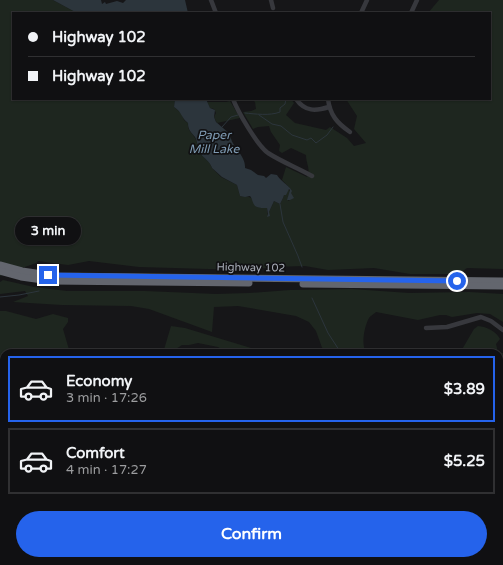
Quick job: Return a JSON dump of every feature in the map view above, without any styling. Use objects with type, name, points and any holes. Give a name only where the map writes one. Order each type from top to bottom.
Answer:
[{"type":"highway","name":"Highway 102","points":[[0,266],[56,276],[503,281]]},
{"type":"highway","name":"Highway 102","points":[[0,271],[21,277],[50,281],[503,286]]},
{"type":"street","points":[[211,0],[216,12]]},
{"type":"street","points":[[271,0],[273,8]]},
{"type":"street","points":[[361,12],[367,0]]},
{"type":"street","points":[[411,12],[417,0]]},
{"type":"street","points":[[234,100],[256,140],[263,148],[274,156],[312,176]]},
{"type":"street","points":[[297,100],[310,110],[329,107]]},
{"type":"street","points":[[328,100],[329,107],[335,119],[350,132]]},
{"type":"street","points":[[426,328],[447,327],[474,318],[481,318],[489,320],[503,330]]},
{"type":"shaded area","points":[[0,0],[53,0],[75,12],[12,12],[12,100],[175,100],[174,107],[182,114],[184,120],[188,123],[188,128],[196,140],[198,150],[201,155],[210,163],[212,168],[221,177],[237,185],[240,196],[251,198],[257,207],[267,208],[268,217],[274,201],[280,204],[284,194],[289,189],[290,190],[289,188],[287,185],[282,180],[286,167],[307,177],[308,169],[306,155],[291,148],[282,153],[279,151],[280,145],[271,132],[269,126],[253,129],[243,112],[256,109],[255,102],[253,100],[292,100],[294,103],[286,115],[295,123],[326,130],[330,127],[347,138],[354,146],[366,143],[354,129],[357,116],[347,100],[491,100],[491,12],[429,12],[439,0],[503,0],[503,269],[467,268],[459,274],[410,274],[374,268],[328,270],[305,266],[271,267],[244,270],[139,267],[89,261],[68,265],[38,261],[0,276]],"holes":[[[290,192],[290,200],[288,201]]]},
{"type":"shaded area","points":[[230,101],[240,118],[217,123],[214,117],[216,113],[214,109],[210,108],[207,102]]},
{"type":"shaded area","points":[[3,280],[34,287],[67,291],[145,291],[216,294],[290,290],[352,289],[409,293],[469,292],[503,294],[503,322],[490,314],[477,313],[452,317],[440,315],[418,320],[376,312],[370,316],[367,322],[363,341],[364,349],[323,349],[316,331],[309,322],[296,316],[238,306],[214,307],[212,332],[149,309],[131,306],[62,305],[13,302],[28,296],[25,291],[0,294],[0,282]]},
{"type":"shaded area","points":[[0,311],[6,311],[36,319],[53,314],[68,318],[68,322],[63,329],[69,349],[0,349]]},
{"type":"shaded area","points":[[171,326],[185,328],[255,349],[221,349],[198,343],[182,345],[176,349],[164,349]]},
{"type":"shaded area","points":[[478,326],[485,327],[496,334],[500,339],[496,344],[497,349],[462,349],[474,329]]},
{"type":"water","points":[[53,0],[101,0],[102,4],[105,2],[106,4],[117,1],[123,3],[126,0],[185,0],[188,12],[75,12]]},
{"type":"water","name":"Paper Mill Lake","points":[[175,100],[206,100],[210,108],[215,110],[214,117],[216,122],[230,134],[233,143],[245,163],[245,168],[266,178],[271,174],[277,175],[292,191],[291,193],[294,198],[287,200],[289,189],[286,195],[284,195],[280,204],[274,201],[269,212],[270,216],[267,217],[267,208],[259,208],[255,206],[250,196],[240,196],[237,185],[222,177],[212,168],[210,163],[200,153],[196,139],[189,129],[188,123],[174,107]]},
{"type":"waterway","points":[[245,113],[267,114],[280,112],[280,108],[285,104],[286,100]]},
{"type":"waterway","points":[[222,127],[231,117],[238,115]]},
{"type":"waterway","points":[[259,115],[272,124],[281,126],[292,135],[307,140],[311,138],[316,143],[327,135],[333,127]]},
{"type":"waterway","points":[[280,204],[283,222],[302,267]]},
{"type":"waterway","points":[[0,297],[39,291]]},
{"type":"waterway","points":[[312,298],[328,333],[338,349]]},
{"type":"route","points":[[48,275],[457,281]]}]
